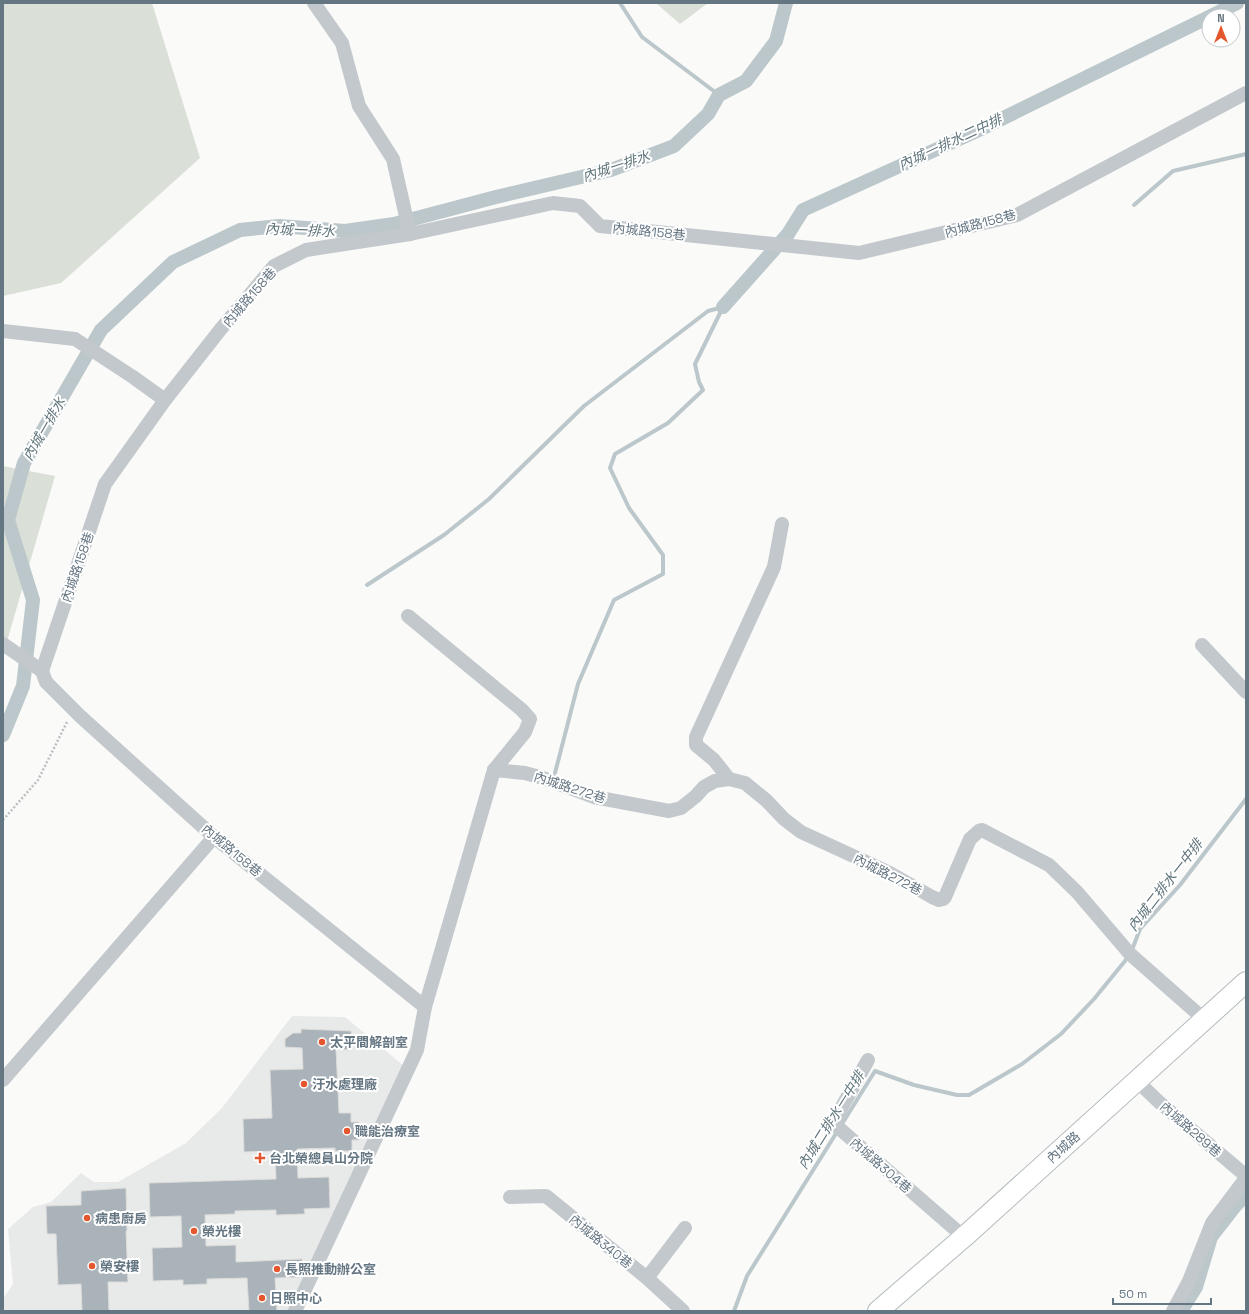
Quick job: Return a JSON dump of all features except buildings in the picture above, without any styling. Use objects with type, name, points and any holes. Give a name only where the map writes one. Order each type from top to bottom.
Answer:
[{"type":"street","points":[[314,3],[342,43],[359,106],[393,159],[409,231]]},
{"type":"street","name":"內城路158巷","points":[[425,1007],[214,837],[74,709],[46,682],[38,668],[105,484],[165,400],[220,330],[274,266],[306,250],[553,204],[580,206],[600,226],[859,253],[1016,214],[1246,93]]},
{"type":"street","points":[[3,331],[74,339],[133,377],[165,400]]},
{"type":"street","points":[[729,778],[714,760],[696,745],[696,737],[774,567],[782,524]]},
{"type":"street","points":[[295,1311],[417,1050],[425,1007],[494,770],[525,732],[530,719],[522,710],[408,616]]},
{"type":"street","points":[[3,644],[38,668]]},
{"type":"street","points":[[1202,645],[1246,692]]},
{"type":"street","name":"內城路272巷","points":[[494,770],[525,773],[594,797],[669,811],[682,808],[704,787],[715,781],[729,778],[745,783],[767,801],[784,819],[801,832],[888,872],[939,900],[944,899],[970,839],[982,830],[1048,865],[1077,892],[1130,954],[1197,1013],[1205,1018]]},
{"type":"street","points":[[3,1080],[214,837]]},
{"type":"street","name":"內城路","points":[[878,1311],[964,1238],[1246,982]]},
{"type":"street","name":"內城路304巷","points":[[868,1060],[833,1123],[964,1238]]},
{"type":"street","name":"內城路289巷","points":[[1137,1081],[1246,1177]]},
{"type":"street","points":[[1173,1311],[1189,1281],[1212,1223],[1246,1177]]},
{"type":"street","name":"內城路340巷","points":[[510,1197],[546,1196],[646,1278],[683,1311]]},
{"type":"street","points":[[646,1278],[685,1228]]},
{"type":"path","points":[[3,820],[38,780],[74,709]]},
{"type":"shaded area","points":[[3,3],[152,3],[200,158],[61,283],[3,296]]},
{"type":"shaded area","points":[[656,3],[708,3],[680,24]]},
{"type":"shaded area","points":[[3,466],[55,476],[3,655]]},
{"type":"shaded area","name":"台北榮總員山分院","points":[[292,1016],[345,1017],[404,1066],[290,1311],[3,1311],[3,1299],[13,1284],[8,1229],[33,1207],[51,1202],[81,1173],[94,1182],[118,1182],[186,1143],[222,1108]]},
{"type":"waterway","points":[[620,3],[642,37],[719,95]]},
{"type":"waterway","name":"內城一排水","points":[[3,735],[23,686],[33,600],[8,520],[24,463],[101,330],[173,262],[240,230],[279,226],[345,231],[394,224],[496,197],[611,170],[674,146],[708,114],[719,95],[746,81],[776,41],[786,3]]},
{"type":"waterway","name":"內城一排水二中排","points":[[1227,8],[1237,3]]},
{"type":"waterway","name":"內城一排水二中排","points":[[723,307],[788,234],[803,210],[979,130],[1201,21]]},
{"type":"waterway","points":[[1134,205],[1173,171],[1246,154]]},
{"type":"waterway","points":[[367,585],[444,535],[489,499],[584,406],[708,311],[723,307]]},
{"type":"waterway","points":[[555,773],[578,684],[614,600],[663,574],[663,555],[629,508],[610,468],[615,454],[668,423],[703,390],[699,382],[695,364],[723,307]]},
{"type":"waterway","name":"內城二排水一中排","points":[[734,1311],[747,1276],[875,1071],[914,1085],[957,1095],[969,1095],[1022,1064],[1061,1034],[1094,999],[1125,961],[1132,950],[1140,929],[1180,885],[1246,799]]},
{"type":"waterway","points":[[1181,1311],[1196,1287],[1211,1237],[1236,1205],[1246,1195]]},
{"type":"place","name":"太平間解剖室","points":[[322,1042]]},
{"type":"place","name":"汙水處理廠","points":[[304,1084]]},
{"type":"place","name":"職能治療室","points":[[347,1131]]},
{"type":"place","name":"台北榮總員山分院","points":[[260,1158]]},
{"type":"place","name":"病患廚房","points":[[87,1218]]},
{"type":"place","name":"榮光樓","points":[[194,1231]]},
{"type":"place","name":"榮安樓","points":[[92,1266]]},
{"type":"place","name":"長照推動辦公室","points":[[277,1269]]},
{"type":"place","name":"日照中心","points":[[262,1298]]}]
